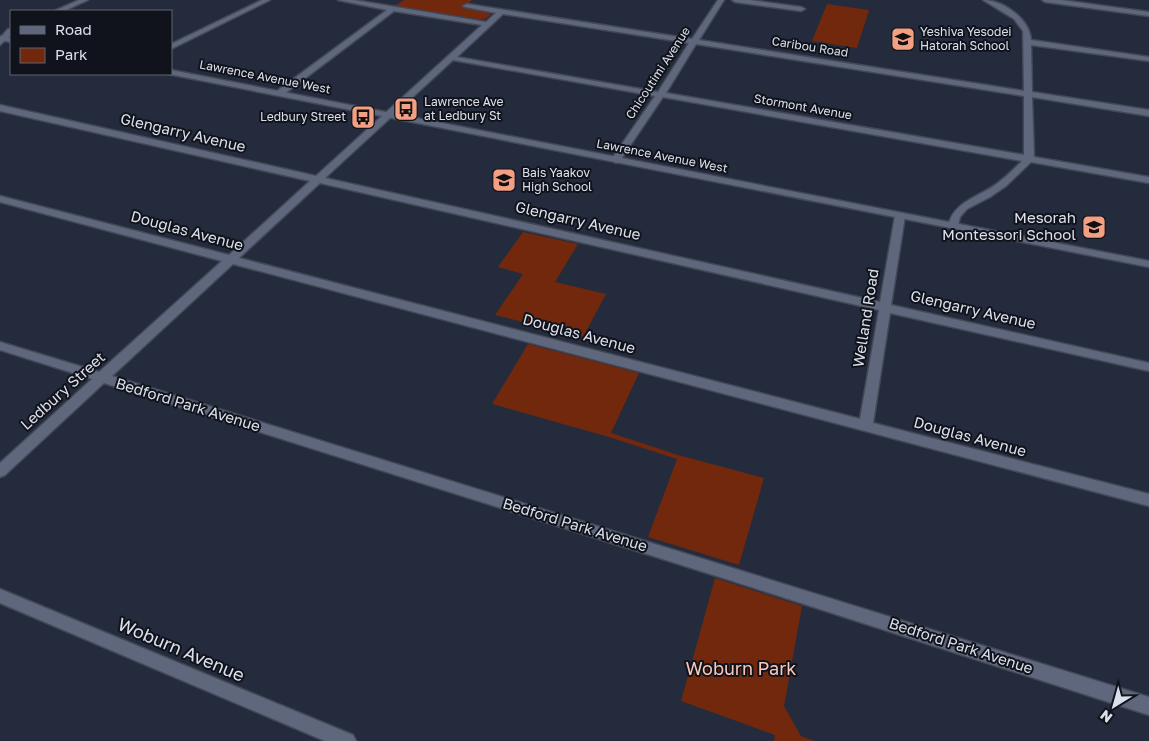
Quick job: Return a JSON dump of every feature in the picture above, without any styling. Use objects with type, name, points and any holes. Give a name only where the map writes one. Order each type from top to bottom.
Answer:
[{"type":"street","points":[[60,10],[85,0]]},
{"type":"street","points":[[172,47],[267,0]]},
{"type":"street","points":[[341,0],[488,24]]},
{"type":"street","name":"Chicoutimi Avenue","points":[[616,160],[721,0]]},
{"type":"street","points":[[735,0],[801,10]]},
{"type":"street","points":[[953,226],[955,217],[963,207],[987,195],[1003,184],[1029,159],[1027,30],[1021,20],[986,0]]},
{"type":"street","points":[[1044,0],[1149,14]]},
{"type":"street","name":"Caribou Road","points":[[467,6],[1149,113]]},
{"type":"street","points":[[280,93],[392,9]]},
{"type":"street","name":"Ledbury Street","points":[[0,471],[501,12]]},
{"type":"street","points":[[1028,42],[1149,59]]},
{"type":"street","name":"Stormont Avenue","points":[[452,58],[1149,180]]},
{"type":"street","name":"Lawrence Avenue West","points":[[172,72],[1149,264]]},
{"type":"street","name":"Glengarry Avenue","points":[[0,108],[1149,367]]},
{"type":"street","name":"Douglas Avenue","points":[[0,199],[1149,500]]},
{"type":"street","name":"Welland Road","points":[[866,426],[900,216]]},
{"type":"street","name":"Bedford Park Avenue","points":[[0,346],[1149,706]]},
{"type":"street","name":"Woburn Avenue","points":[[0,596],[347,741]]},
{"type":"green space","points":[[404,0],[472,0],[464,7],[486,11],[491,15],[485,19],[478,19],[394,6]]},
{"type":"green space","points":[[827,4],[869,10],[857,48],[812,41]]},
{"type":"green space","points":[[523,232],[578,244],[555,282],[606,294],[583,337],[495,315],[523,274],[498,267]]},
{"type":"green space","points":[[528,344],[639,373],[611,433],[678,455],[764,478],[739,565],[648,537],[677,459],[609,437],[492,404]]},
{"type":"green space","name":"Woburn Park","points":[[715,578],[802,606],[784,706],[801,736],[814,741],[774,741],[775,735],[681,701]]},
{"type":"place","name":"Yeshiva Yesodei Hatorah School","points":[[903,39]]},
{"type":"place","name":"Lawrence Ave at Ledbury St","points":[[406,109]]},
{"type":"place","name":"Ledbury Street","points":[[363,117]]},
{"type":"place","name":"Bais Yaakov High School","points":[[504,180]]},
{"type":"place","name":"Mesorah Montessori School","points":[[1094,227]]}]
